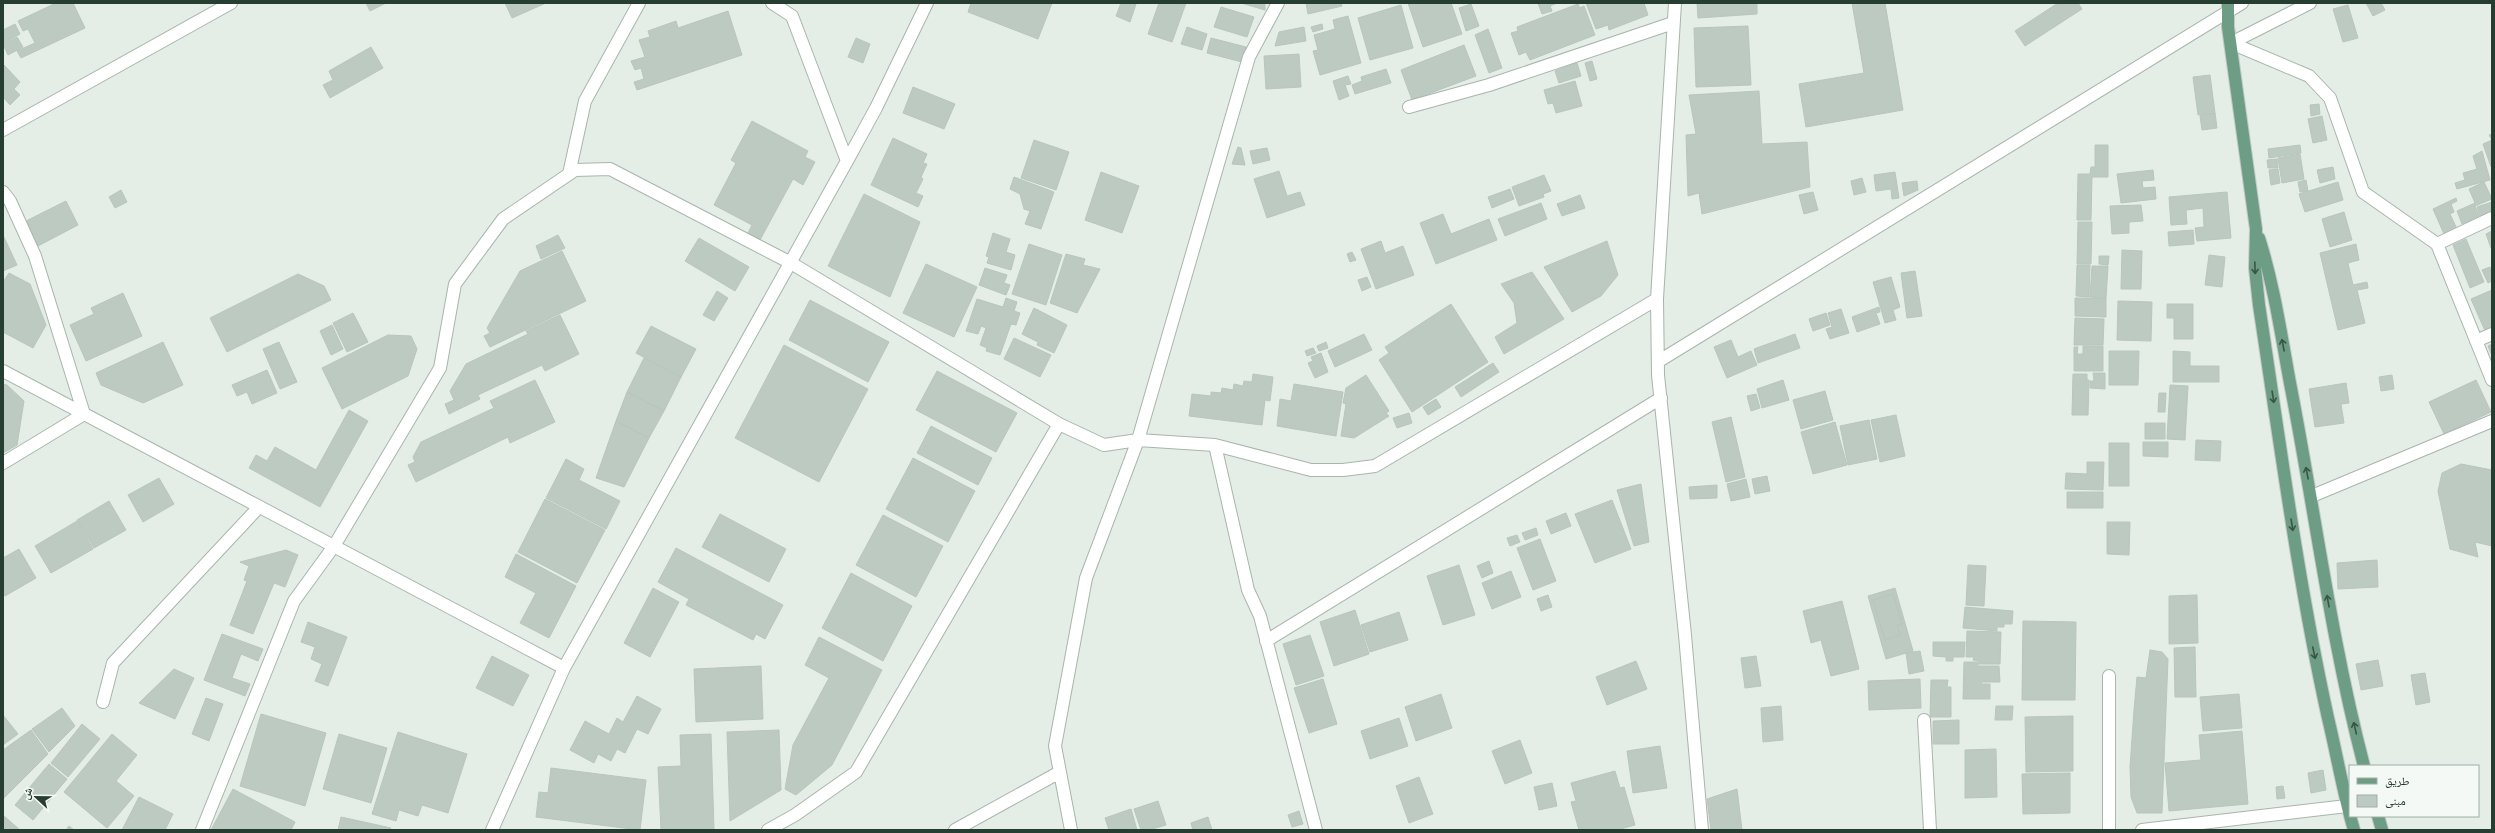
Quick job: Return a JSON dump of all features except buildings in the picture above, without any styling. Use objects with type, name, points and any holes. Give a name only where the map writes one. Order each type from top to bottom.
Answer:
[{"type":"main road","points":[[2228,8],[2231,43],[2256,229],[2271,284],[2312,496],[2332,621],[2364,765]]},
{"type":"main road","points":[[2256,229],[2255,268],[2259,305],[2298,565],[2309,627],[2349,813]]},
{"type":"main road","points":[[2350,817],[2354,830]]},
{"type":"main road","points":[[2378,817],[2382,830]]},
{"type":"street","points":[[3,130],[231,3]]},
{"type":"street","points":[[569,174],[585,101],[638,3]]},
{"type":"street","points":[[772,3],[792,16],[847,160]]},
{"type":"street","points":[[492,830],[564,668],[876,108],[927,3]]},
{"type":"street","points":[[1071,830],[1055,746],[1086,578],[1138,440],[1249,57],[1278,3]]},
{"type":"street","points":[[1675,3],[1657,299],[1659,361],[1661,398],[1685,635],[1702,830]]},
{"type":"street","points":[[1659,361],[2228,8],[2242,3]]},
{"type":"street","points":[[2231,43],[2310,3]]},
{"type":"street","points":[[1409,107],[1488,85],[1674,23]]},
{"type":"street","points":[[2231,43],[2309,76],[2330,98],[2363,192],[2437,244],[2492,380]]},
{"type":"street","points":[[202,830],[294,601],[334,546],[440,368],[455,284],[503,219],[575,170],[610,169],[791,263],[1059,424],[1104,445],[1138,440],[1215,445],[1311,470],[1343,470],[1374,466],[1657,299]]},
{"type":"street","points":[[3,192],[10,201],[35,256],[84,414]]},
{"type":"street","points":[[2437,244],[2492,218]]},
{"type":"street","points":[[2476,341],[2492,334]]},
{"type":"street","points":[[3,370],[564,668]]},
{"type":"street","points":[[1266,641],[1661,398]]},
{"type":"street","points":[[3,463],[84,414]]},
{"type":"street","points":[[2312,496],[2492,421]]},
{"type":"street","points":[[768,830],[795,815],[856,772],[1059,424]]},
{"type":"street","points":[[1215,445],[1248,590],[1260,616],[1316,830]]},
{"type":"street","points":[[104,702],[113,663],[259,507]]},
{"type":"street","points":[[2109,676],[2109,830]]},
{"type":"street","points":[[1924,720],[1930,830]]},
{"type":"street","points":[[955,830],[1060,772]]},
{"type":"street","points":[[2142,830],[2347,806]]}]
